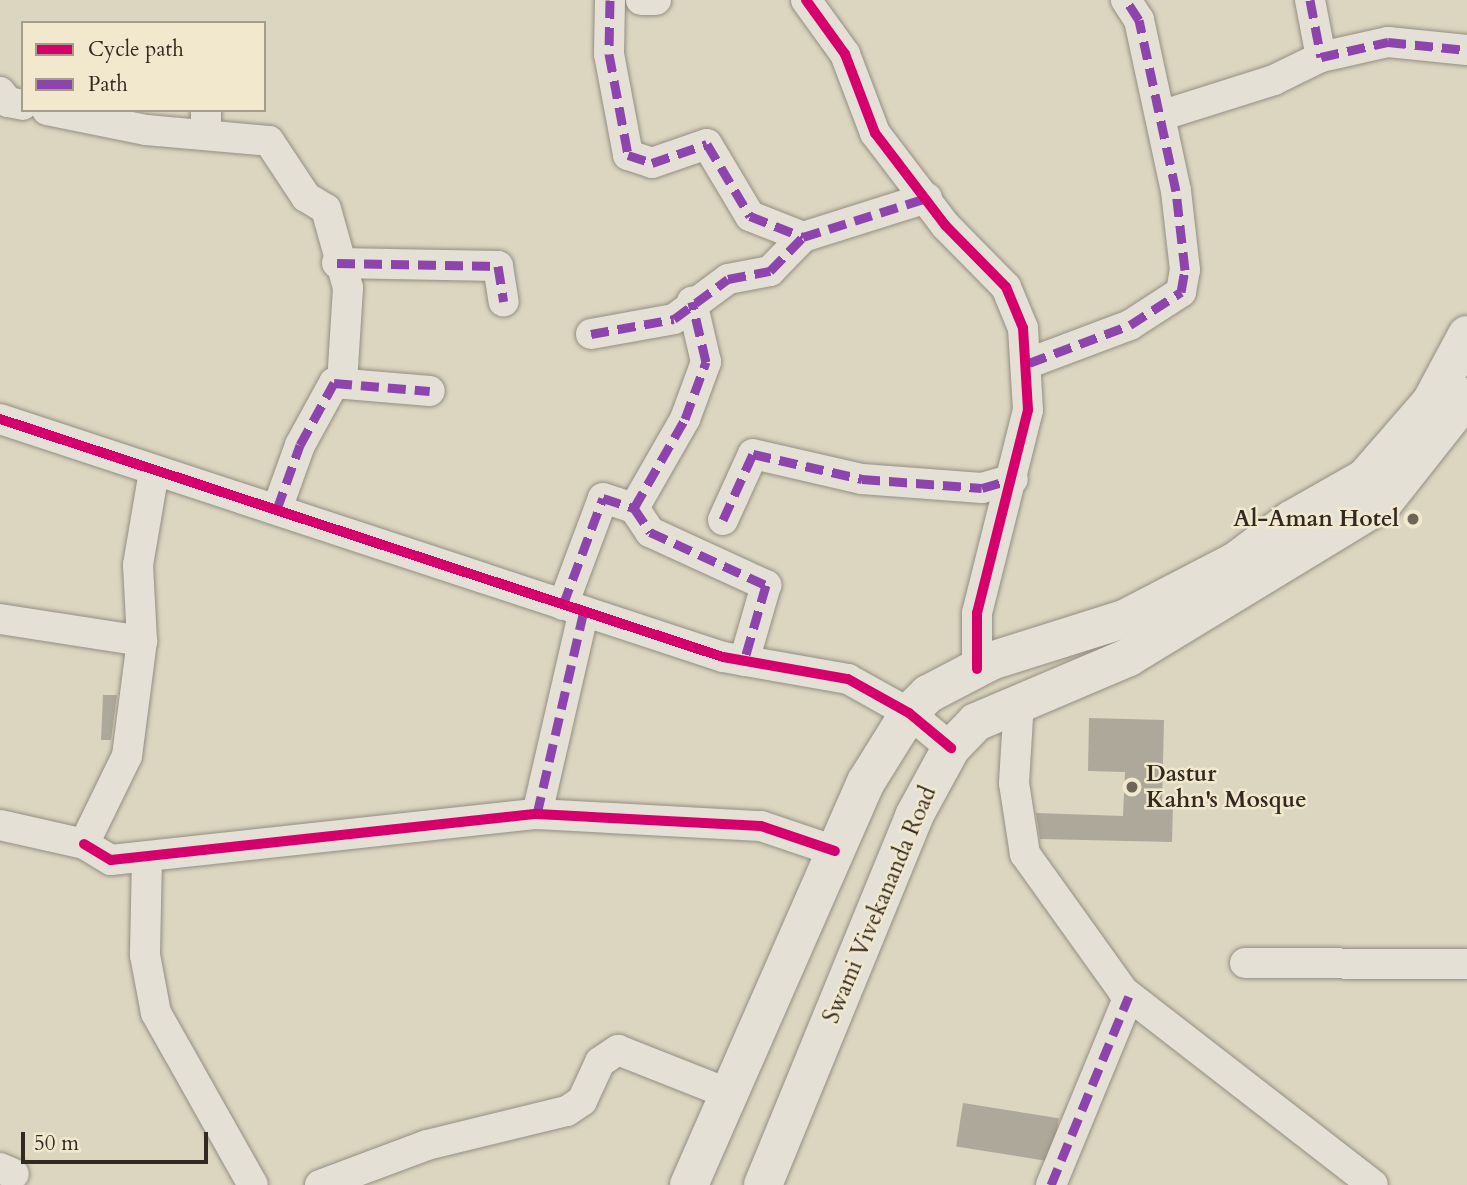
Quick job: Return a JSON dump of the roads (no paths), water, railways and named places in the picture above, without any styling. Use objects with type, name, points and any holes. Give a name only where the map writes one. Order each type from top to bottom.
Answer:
[{"type":"main road","points":[[689,1185],[866,782],[909,713],[928,694],[977,669],[1124,618],[1236,561],[1291,520],[1365,478],[1431,402],[1467,335]]},
{"type":"main road","name":"Swami Vivekananda Road","points":[[763,1185],[914,817],[951,748],[976,722],[1019,701],[1129,657],[1384,502],[1467,397]]},
{"type":"street","points":[[610,0],[609,54],[628,155],[652,163],[707,144],[750,216],[803,237]]},
{"type":"street","points":[[641,0],[656,0]]},
{"type":"street","points":[[806,0],[845,54],[875,133],[927,198],[1006,287],[1029,363],[1028,410],[1013,479],[977,612],[977,669]]},
{"type":"street","points":[[1029,363],[1130,326],[1181,292],[1185,270],[1160,116],[1139,20],[1126,0]]},
{"type":"street","points":[[1310,0],[1321,57]]},
{"type":"street","points":[[1160,116],[1274,80],[1321,57],[1388,42],[1467,50]]},
{"type":"street","points":[[0,92],[8,102],[21,105]]},
{"type":"street","points":[[71,112],[206,123],[269,141],[306,197],[326,209],[337,263],[348,288],[343,367]]},
{"type":"street","points":[[591,334],[674,319],[692,302],[728,279],[770,271],[803,237],[927,198]]},
{"type":"street","points":[[337,263],[498,266],[504,302]]},
{"type":"street","points":[[634,508],[685,419],[706,362],[692,302]]},
{"type":"street","points":[[277,509],[300,446],[334,383],[430,391]]},
{"type":"street","points":[[0,419],[573,608],[744,661],[848,679],[909,713],[951,748]]},
{"type":"street","points":[[723,520],[753,454],[862,479],[982,488],[1013,479]]},
{"type":"street","points":[[84,844],[127,756],[142,641],[138,565],[154,471]]},
{"type":"street","points":[[537,814],[573,608],[603,498],[634,508],[650,532],[766,585],[744,661]]},
{"type":"street","points":[[0,619],[142,641]]},
{"type":"street","points":[[1019,701],[1014,783],[1025,854],[1129,996],[1373,1185]]},
{"type":"street","points":[[0,825],[84,844],[111,860],[537,814],[761,827],[835,852]]},
{"type":"street","points":[[147,857],[145,955],[156,1013],[253,1185]]},
{"type":"street","points":[[1245,963],[1467,964]]},
{"type":"street","points":[[1051,1185],[1129,996]]},
{"type":"street","points":[[320,1185],[427,1145],[567,1111],[582,1101],[600,1062],[618,1050],[729,1094]]},
{"type":"place","name":"Al-Aman Hotel","points":[[1413,519]]},
{"type":"place","name":"Dastur Kahn's Mosque","points":[[1132,787]]}]
